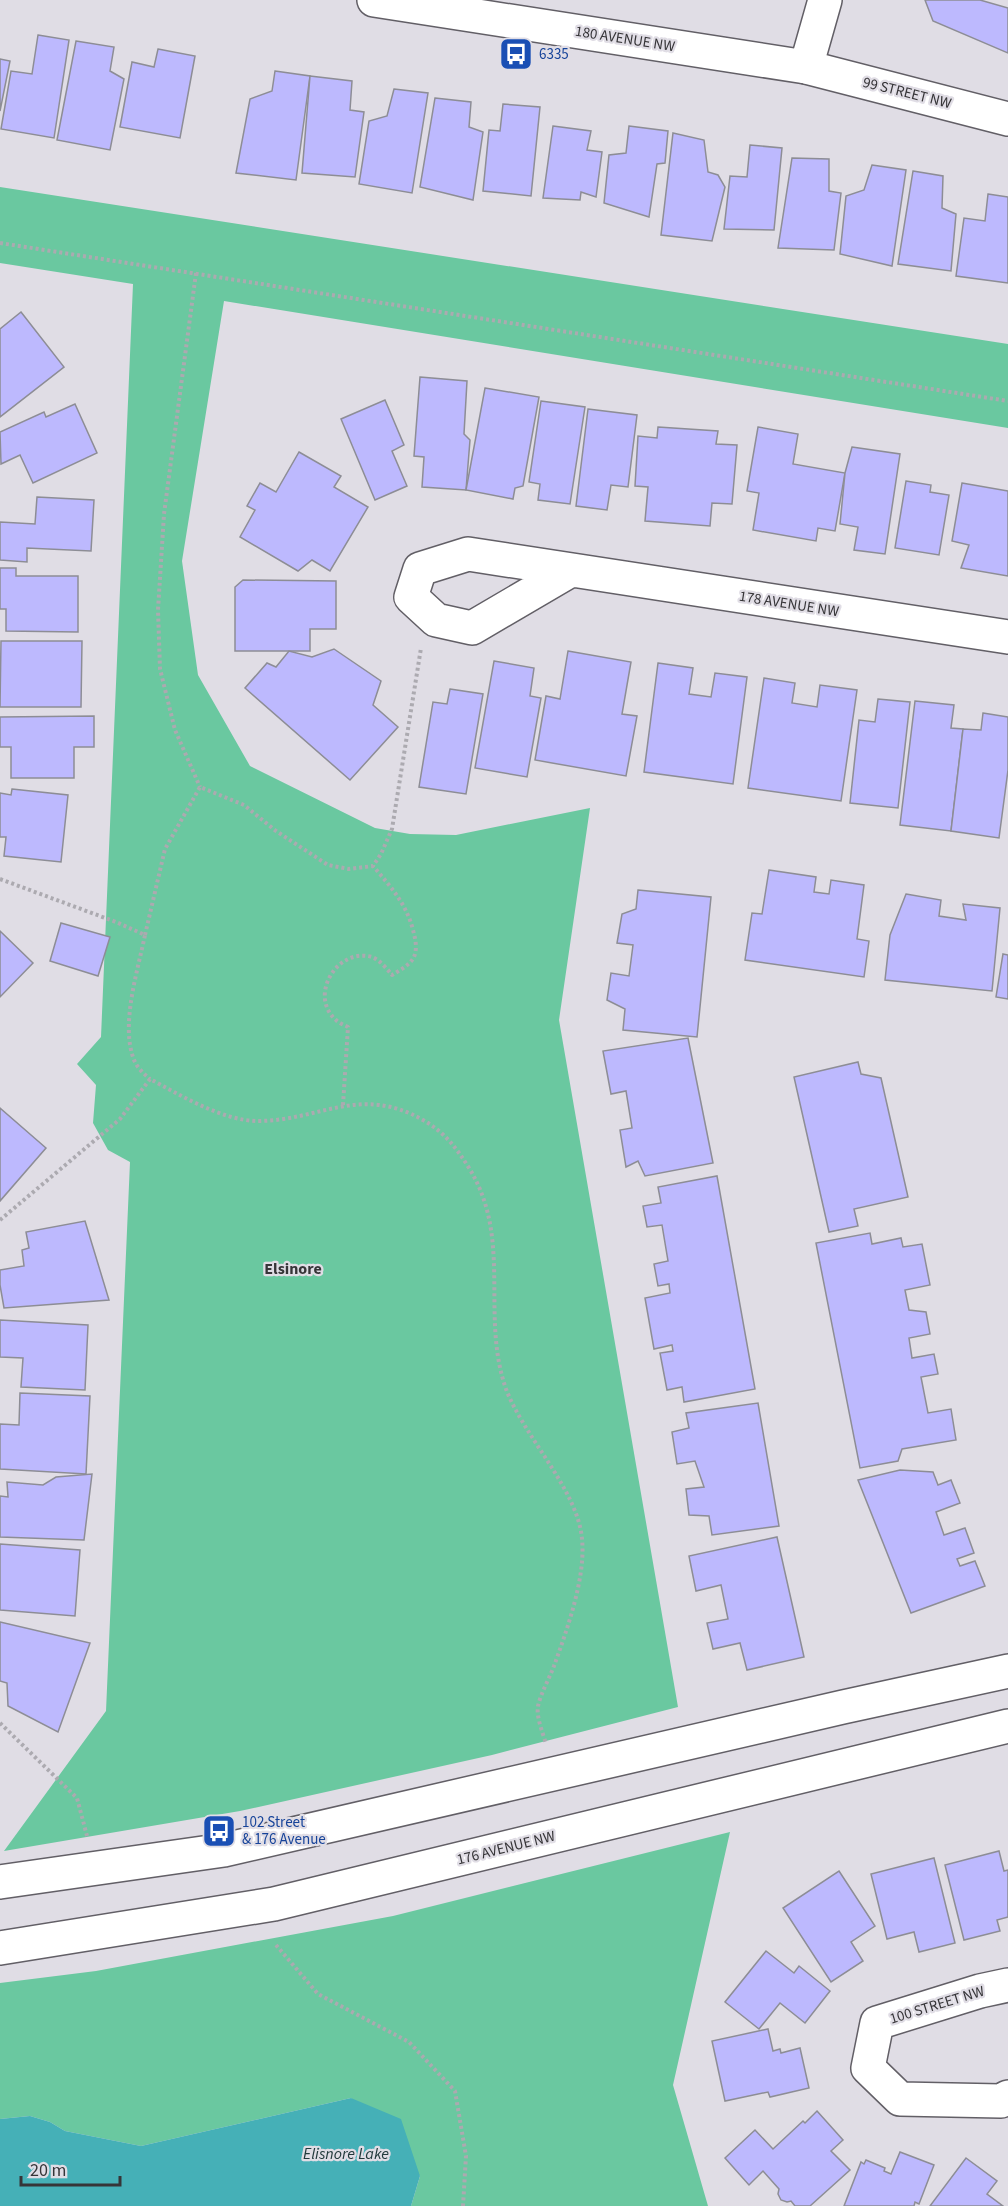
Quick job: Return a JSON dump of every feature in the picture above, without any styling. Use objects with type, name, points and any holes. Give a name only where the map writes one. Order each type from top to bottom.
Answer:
[{"type":"street","name":"180 AVENUE NW","points":[[374,0],[410,2],[806,68]]},
{"type":"street","points":[[806,68],[825,0]]},
{"type":"street","name":"99 STREET NW","points":[[806,68],[1008,119]]},
{"type":"street","name":"178 AVENUE NW","points":[[571,570],[1008,637]]},
{"type":"street","points":[[0,1882],[224,1850],[1008,1671]]},
{"type":"street","name":"176 AVENUE NW","points":[[0,1948],[274,1904],[1008,1726]]},
{"type":"street","name":"100 STREET NW","points":[[1006,2102],[900,2099],[868,2068],[877,2024],[980,1991],[1008,1985]]},
{"type":"path","points":[[0,243],[1008,401]]},
{"type":"path","points":[[196,273],[164,514],[158,610],[160,669],[175,730],[200,787],[244,805],[276,831],[328,865],[349,869],[373,866],[392,829],[421,645]]},
{"type":"path","points":[[200,787],[165,849],[128,1023],[133,1058],[140,1070],[150,1079],[195,1102],[227,1114],[256,1121],[297,1116],[343,1105],[372,1104],[393,1107],[424,1121],[447,1137],[457,1148],[475,1177],[487,1204],[493,1232],[495,1321],[500,1366],[516,1410],[577,1515],[582,1539],[582,1568],[566,1634],[537,1708],[546,1747]]},
{"type":"path","points":[[343,1105],[348,1027],[334,1020],[326,1004],[324,986],[331,972],[343,962],[358,956],[372,957],[385,966],[392,975],[408,964],[414,956],[416,944],[411,920],[396,893],[373,866]]},
{"type":"path","points":[[0,879],[116,921],[145,935]]},
{"type":"path","points":[[0,1220],[120,1119],[150,1079]]},
{"type":"path","points":[[0,1723],[77,1798],[88,1842]]},
{"type":"path","points":[[276,1945],[318,1994],[409,2042],[455,2091],[466,2156],[463,2206]]},
{"type":"green space","points":[[0,187],[1008,344],[1008,428],[224,301],[182,561],[198,675],[250,766],[375,828],[410,834],[456,835],[590,808],[559,1020],[678,1707],[492,1755],[240,1811],[4,1851],[106,1711],[130,1162],[108,1150],[93,1123],[96,1085],[77,1064],[101,1037],[133,284],[0,263]]},
{"type":"green space","points":[[730,1832],[673,2085],[708,2206],[411,2206],[420,2176],[351,2098],[141,2146],[65,2131],[50,2122],[30,2116],[0,2119],[0,1983],[96,1971],[393,1916]]},
{"type":"water","name":"Elisnore Lake","points":[[351,2098],[401,2119],[420,2176],[411,2206],[0,2206],[0,2119],[30,2116],[50,2122],[65,2131],[141,2146]]},
{"type":"building","points":[[925,0],[980,0],[1008,8],[1008,53],[933,21]]},
{"type":"building","points":[[38,35],[69,40],[54,138],[1,129],[11,71],[32,74]]},
{"type":"building","points":[[76,41],[114,47],[110,71],[124,79],[110,150],[57,140]]},
{"type":"building","points":[[158,49],[195,56],[180,138],[120,127],[132,62],[154,67]]},
{"type":"building","points":[[0,59],[10,61],[0,111]]},
{"type":"building","points":[[275,71],[310,76],[296,180],[236,173],[250,99],[272,91]]},
{"type":"building","points":[[310,76],[352,81],[350,110],[364,112],[355,177],[302,173]]},
{"type":"building","points":[[394,89],[428,93],[412,193],[359,184],[369,121],[387,116]]},
{"type":"building","points":[[435,98],[471,102],[469,127],[483,132],[473,200],[420,187]]},
{"type":"building","points":[[503,104],[540,107],[531,196],[483,191],[489,130],[500,131]]},
{"type":"building","points":[[553,126],[591,131],[587,150],[602,152],[596,197],[581,192],[580,200],[543,198]]},
{"type":"building","points":[[629,126],[668,131],[665,163],[657,164],[649,217],[604,203],[609,155],[626,153]]},
{"type":"building","points":[[673,133],[704,140],[708,172],[718,175],[725,187],[712,241],[661,235]]},
{"type":"building","points":[[750,145],[782,148],[774,230],[724,229],[730,176],[747,177]]},
{"type":"building","points":[[792,158],[829,159],[829,191],[841,193],[834,250],[778,248]]},
{"type":"building","points":[[872,165],[906,170],[892,266],[840,254],[846,196],[864,190]]},
{"type":"building","points":[[913,171],[943,176],[942,208],[956,214],[951,271],[898,264]]},
{"type":"building","points":[[988,194],[1008,197],[1008,283],[956,276],[964,218],[985,221]]},
{"type":"building","points":[[21,312],[64,367],[0,417],[0,329]]},
{"type":"building","points":[[420,377],[467,381],[464,434],[470,440],[466,490],[422,487],[424,457],[414,456]]},
{"type":"building","points":[[485,388],[539,397],[523,486],[515,488],[513,499],[466,490]]},
{"type":"building","points":[[385,400],[404,445],[392,451],[407,486],[375,500],[341,419]]},
{"type":"building","points":[[541,401],[585,407],[570,504],[538,500],[540,484],[529,482]]},
{"type":"building","points":[[75,404],[97,453],[33,483],[20,455],[1,464],[0,432],[44,412],[46,417]]},
{"type":"building","points":[[588,409],[637,415],[628,487],[611,485],[607,510],[576,506]]},
{"type":"building","points":[[658,427],[718,431],[716,444],[737,445],[732,504],[712,503],[710,526],[645,521],[648,487],[635,486],[638,436],[657,438]]},
{"type":"building","points":[[758,427],[798,434],[793,464],[845,473],[835,531],[818,528],[816,541],[753,530],[759,493],[747,491]]},
{"type":"building","points":[[852,447],[900,454],[885,554],[854,550],[858,527],[840,524],[845,473]]},
{"type":"building","points":[[299,452],[341,476],[334,487],[368,507],[330,571],[312,560],[298,571],[240,537],[255,510],[247,506],[260,483],[276,492]]},
{"type":"building","points":[[906,481],[931,485],[930,492],[949,495],[939,555],[895,548]]},
{"type":"building","points":[[962,483],[1008,491],[1008,576],[961,568],[969,545],[952,541]]},
{"type":"building","points":[[37,497],[94,500],[91,551],[27,548],[27,562],[0,560],[0,522],[35,524]]},
{"type":"building","points":[[0,568],[16,568],[16,576],[78,576],[78,632],[6,631],[6,609],[0,609]]},
{"type":"building","points":[[243,580],[336,581],[336,629],[310,629],[310,651],[235,651],[235,587]]},
{"type":"building","points":[[1,641],[82,641],[81,707],[0,707]]},
{"type":"building","points":[[334,649],[381,681],[373,705],[398,727],[350,780],[245,688],[267,663],[276,667],[289,651],[312,657]]},
{"type":"building","points":[[568,651],[631,662],[622,714],[637,716],[626,776],[535,760],[546,696],[560,699]]},
{"type":"building","points":[[494,661],[534,668],[530,696],[541,698],[527,777],[475,768]]},
{"type":"building","points":[[658,663],[693,668],[689,694],[711,697],[715,673],[747,677],[733,784],[644,772]]},
{"type":"building","points":[[764,678],[795,683],[792,703],[817,707],[820,685],[857,690],[841,801],[748,788]]},
{"type":"building","points":[[450,689],[483,694],[466,794],[419,787],[433,702],[447,704]]},
{"type":"building","points":[[878,699],[910,702],[898,808],[850,803],[859,720],[875,722]]},
{"type":"building","points":[[915,701],[954,705],[951,728],[963,729],[951,831],[900,825]]},
{"type":"building","points":[[983,713],[1008,717],[1008,770],[999,838],[951,831],[963,729],[981,730]]},
{"type":"building","points":[[94,716],[94,747],[74,747],[74,778],[11,778],[11,747],[0,747],[0,717]]},
{"type":"building","points":[[12,789],[68,795],[61,862],[4,856],[6,837],[0,837],[0,793],[11,795]]},
{"type":"building","points":[[769,870],[816,877],[814,892],[829,894],[831,880],[864,885],[857,939],[869,941],[864,977],[745,960],[752,913],[762,914]]},
{"type":"building","points":[[638,890],[711,897],[697,1037],[623,1030],[625,1009],[607,1000],[611,973],[629,976],[633,945],[617,943],[622,914],[636,909]]},
{"type":"building","points":[[906,894],[941,900],[939,916],[966,920],[963,904],[1000,908],[992,991],[885,980],[890,935]]},
{"type":"building","points":[[61,923],[110,937],[98,976],[50,961]]},
{"type":"building","points":[[0,931],[33,963],[0,997]]},
{"type":"building","points":[[1003,954],[1008,955],[1008,999],[996,997]]},
{"type":"building","points":[[688,1038],[713,1163],[645,1176],[638,1161],[626,1167],[620,1130],[632,1128],[626,1091],[611,1094],[603,1051]]},
{"type":"building","points":[[858,1062],[861,1074],[881,1078],[908,1197],[854,1209],[858,1226],[829,1232],[794,1077]]},
{"type":"building","points":[[0,1108],[46,1148],[0,1201]]},
{"type":"building","points":[[717,1176],[755,1389],[684,1402],[682,1387],[667,1390],[660,1353],[673,1351],[672,1345],[654,1349],[645,1298],[670,1293],[669,1284],[658,1286],[654,1264],[668,1261],[662,1225],[647,1227],[643,1206],[661,1203],[658,1187]]},
{"type":"building","points":[[85,1221],[109,1300],[4,1308],[0,1270],[24,1266],[22,1250],[29,1248],[26,1232]]},
{"type":"building","points":[[870,1233],[872,1244],[901,1238],[903,1247],[922,1244],[930,1285],[905,1290],[909,1310],[926,1312],[930,1334],[909,1338],[912,1358],[934,1354],[938,1374],[921,1377],[928,1413],[951,1409],[956,1440],[902,1449],[898,1461],[860,1468],[816,1243]]},
{"type":"building","points":[[0,1320],[88,1325],[85,1390],[21,1387],[23,1358],[0,1357]]},
{"type":"building","points":[[20,1393],[90,1396],[86,1474],[0,1469],[0,1424],[19,1425]]},
{"type":"building","points":[[758,1403],[779,1526],[712,1535],[709,1516],[689,1515],[686,1489],[704,1487],[695,1461],[677,1464],[672,1432],[689,1428],[686,1413]]},
{"type":"building","points":[[900,1470],[933,1472],[938,1485],[951,1480],[960,1503],[936,1512],[944,1535],[965,1528],[974,1553],[957,1559],[960,1566],[975,1561],[985,1586],[911,1613],[858,1480]]},
{"type":"building","points":[[92,1474],[84,1540],[0,1537],[0,1496],[8,1497],[7,1482],[43,1485],[56,1477]]},
{"type":"building","points":[[777,1537],[804,1657],[747,1670],[740,1643],[713,1649],[707,1623],[728,1619],[721,1585],[696,1591],[689,1556]]},
{"type":"building","points":[[0,1544],[80,1550],[75,1616],[0,1610]]},
{"type":"building","points":[[0,1622],[90,1643],[58,1732],[8,1706],[7,1683],[0,1681]]},
{"type":"building","points":[[999,1851],[1004,1871],[1008,1870],[1008,1917],[997,1920],[1000,1931],[964,1940],[945,1865]]},
{"type":"building","points":[[934,1858],[955,1943],[919,1952],[914,1932],[887,1939],[871,1874]]},
{"type":"building","points":[[839,1871],[875,1926],[851,1942],[863,1961],[831,1982],[783,1908]]},
{"type":"building","points":[[766,1951],[794,1973],[799,1966],[830,1991],[805,2023],[780,2003],[759,2029],[725,2002]]},
{"type":"building","points":[[768,2029],[773,2051],[780,2049],[781,2053],[800,2048],[809,2088],[770,2097],[768,2092],[725,2101],[712,2041]]},
{"type":"building","points":[[817,2111],[843,2140],[831,2151],[850,2170],[810,2206],[795,2206],[791,2201],[781,2200],[778,2194],[779,2189],[763,2171],[749,2185],[725,2158],[755,2130],[773,2149]]},
{"type":"building","points":[[900,2152],[934,2165],[919,2204],[915,2202],[914,2206],[844,2206],[861,2162],[864,2164],[866,2160],[885,2168],[884,2171],[891,2174]]},
{"type":"building","points":[[966,2158],[997,2181],[987,2194],[1003,2206],[930,2206]]},
{"type":"place","name":"6335","points":[[516,54]]},
{"type":"place","name":"102 Street & 176 Avenue","points":[[219,1831]]},
{"type":"district","name":"Elsinore","points":[[293,1269]]}]
